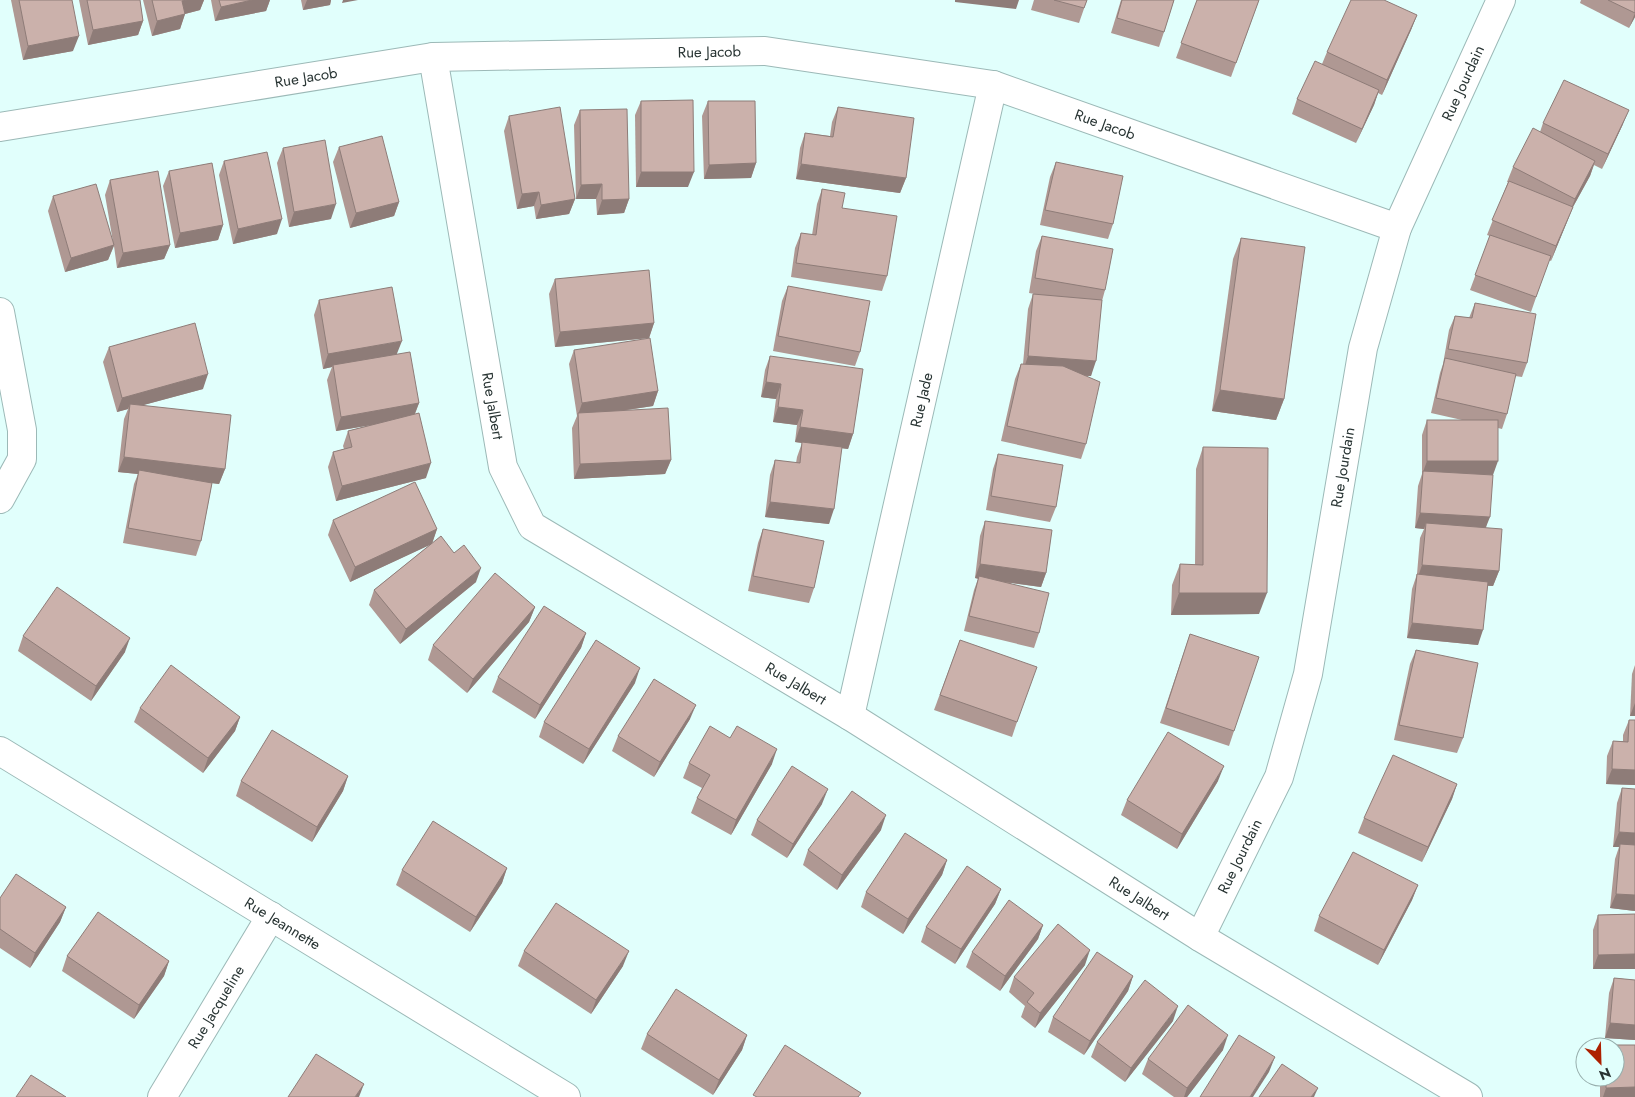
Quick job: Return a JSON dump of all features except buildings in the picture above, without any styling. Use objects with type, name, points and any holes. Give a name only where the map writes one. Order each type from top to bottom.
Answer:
[{"type":"street","name":"Rue Jourdain","points":[[1200,937],[1279,778],[1308,674],[1363,348],[1397,228],[1501,0]]},
{"type":"street","name":"Rue Jacob","points":[[0,127],[433,57],[765,51],[993,85],[1397,228]]},
{"type":"street","name":"Rue Jalbert","points":[[433,57],[503,467],[532,526],[850,716],[1200,937],[1468,1097]]},
{"type":"street","name":"Rue Jade","points":[[850,716],[993,85]]},
{"type":"street","points":[[0,312],[22,430],[22,459],[0,500]]},
{"type":"street","name":"Rue Jeannette","points":[[0,750],[566,1097]]},
{"type":"street","name":"Rue Jacqueline","points":[[162,1097],[271,916]]}]
